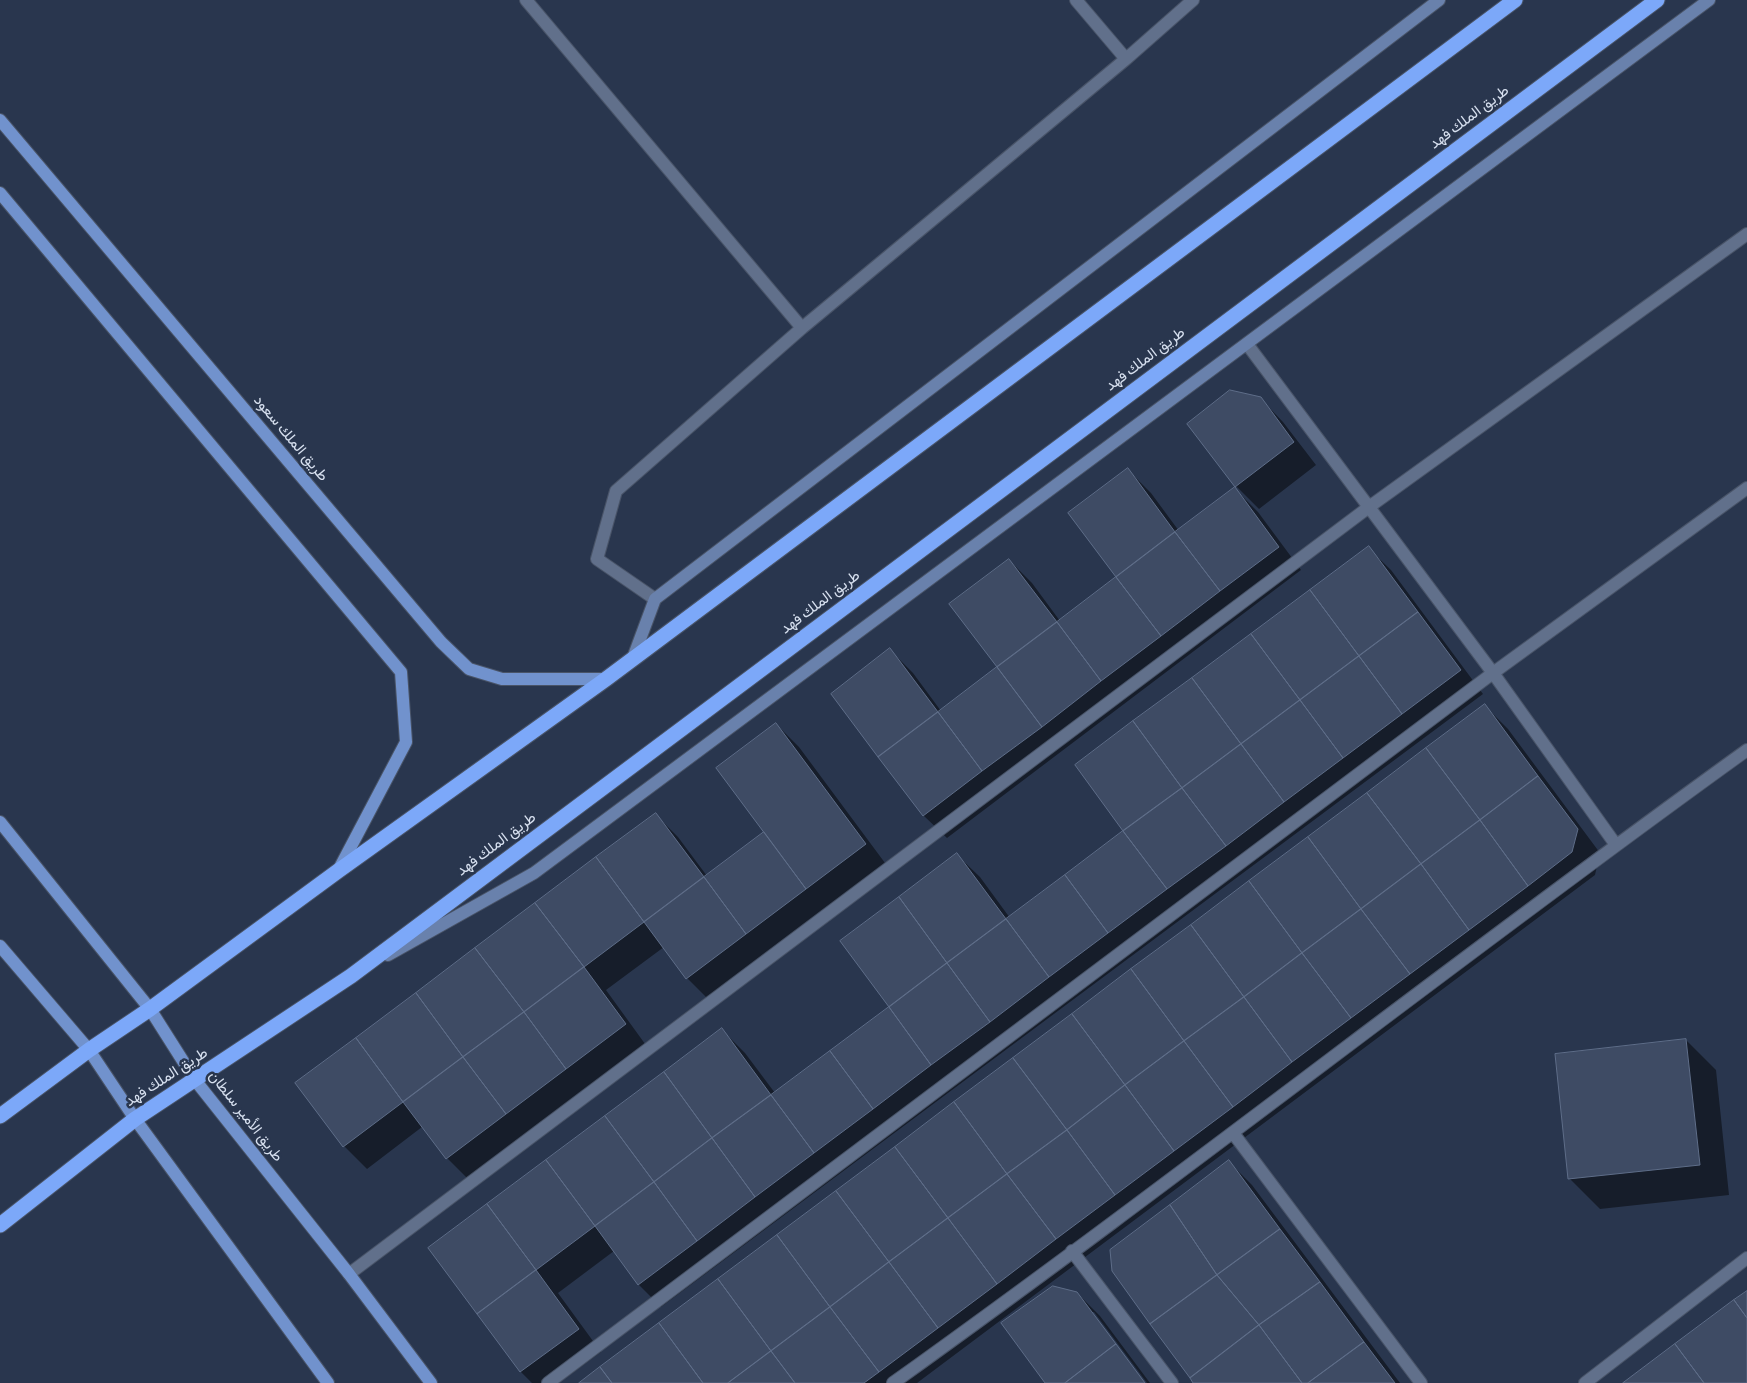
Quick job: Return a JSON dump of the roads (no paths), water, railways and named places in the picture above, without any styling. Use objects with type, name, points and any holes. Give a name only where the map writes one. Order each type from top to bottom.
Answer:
[{"type":"highway","points":[[0,1116],[88,1050],[150,1009],[338,871],[606,679],[1515,0]]},
{"type":"highway","name":"طريق الملك فهد","points":[[0,1224],[134,1119],[351,976],[1657,0]]},
{"type":"main road","name":"طريق الملك سعود","points":[[0,120],[442,642],[469,669],[502,679],[606,679]]},
{"type":"main road","points":[[0,193],[401,672],[406,742],[338,871]]},
{"type":"main road","name":"طريق الأمير سلطان","points":[[0,822],[150,1009],[195,1080],[349,1274],[431,1383]]},
{"type":"main road","points":[[0,946],[88,1050],[134,1119],[328,1383]]},
{"type":"street","points":[[526,0],[802,328]]},
{"type":"street","points":[[1076,0],[1126,59]]},
{"type":"street","points":[[655,599],[597,559],[616,491],[802,328],[1126,59],[1193,0]]},
{"type":"street","points":[[633,658],[655,599],[1439,0]]},
{"type":"street","points":[[351,976],[534,874],[1709,0]]},
{"type":"street","points":[[349,1274],[1369,507],[1747,234]]},
{"type":"street","points":[[1247,344],[1493,673],[1616,845]]},
{"type":"street","points":[[548,1383],[1493,673],[1747,488]]},
{"type":"street","points":[[893,1383],[911,1378],[1072,1251],[1233,1133],[1616,845],[1747,750]]},
{"type":"street","points":[[1233,1133],[1421,1383]]},
{"type":"street","points":[[1072,1251],[1172,1383]]},
{"type":"street","points":[[1585,1383],[1747,1258]]}]
